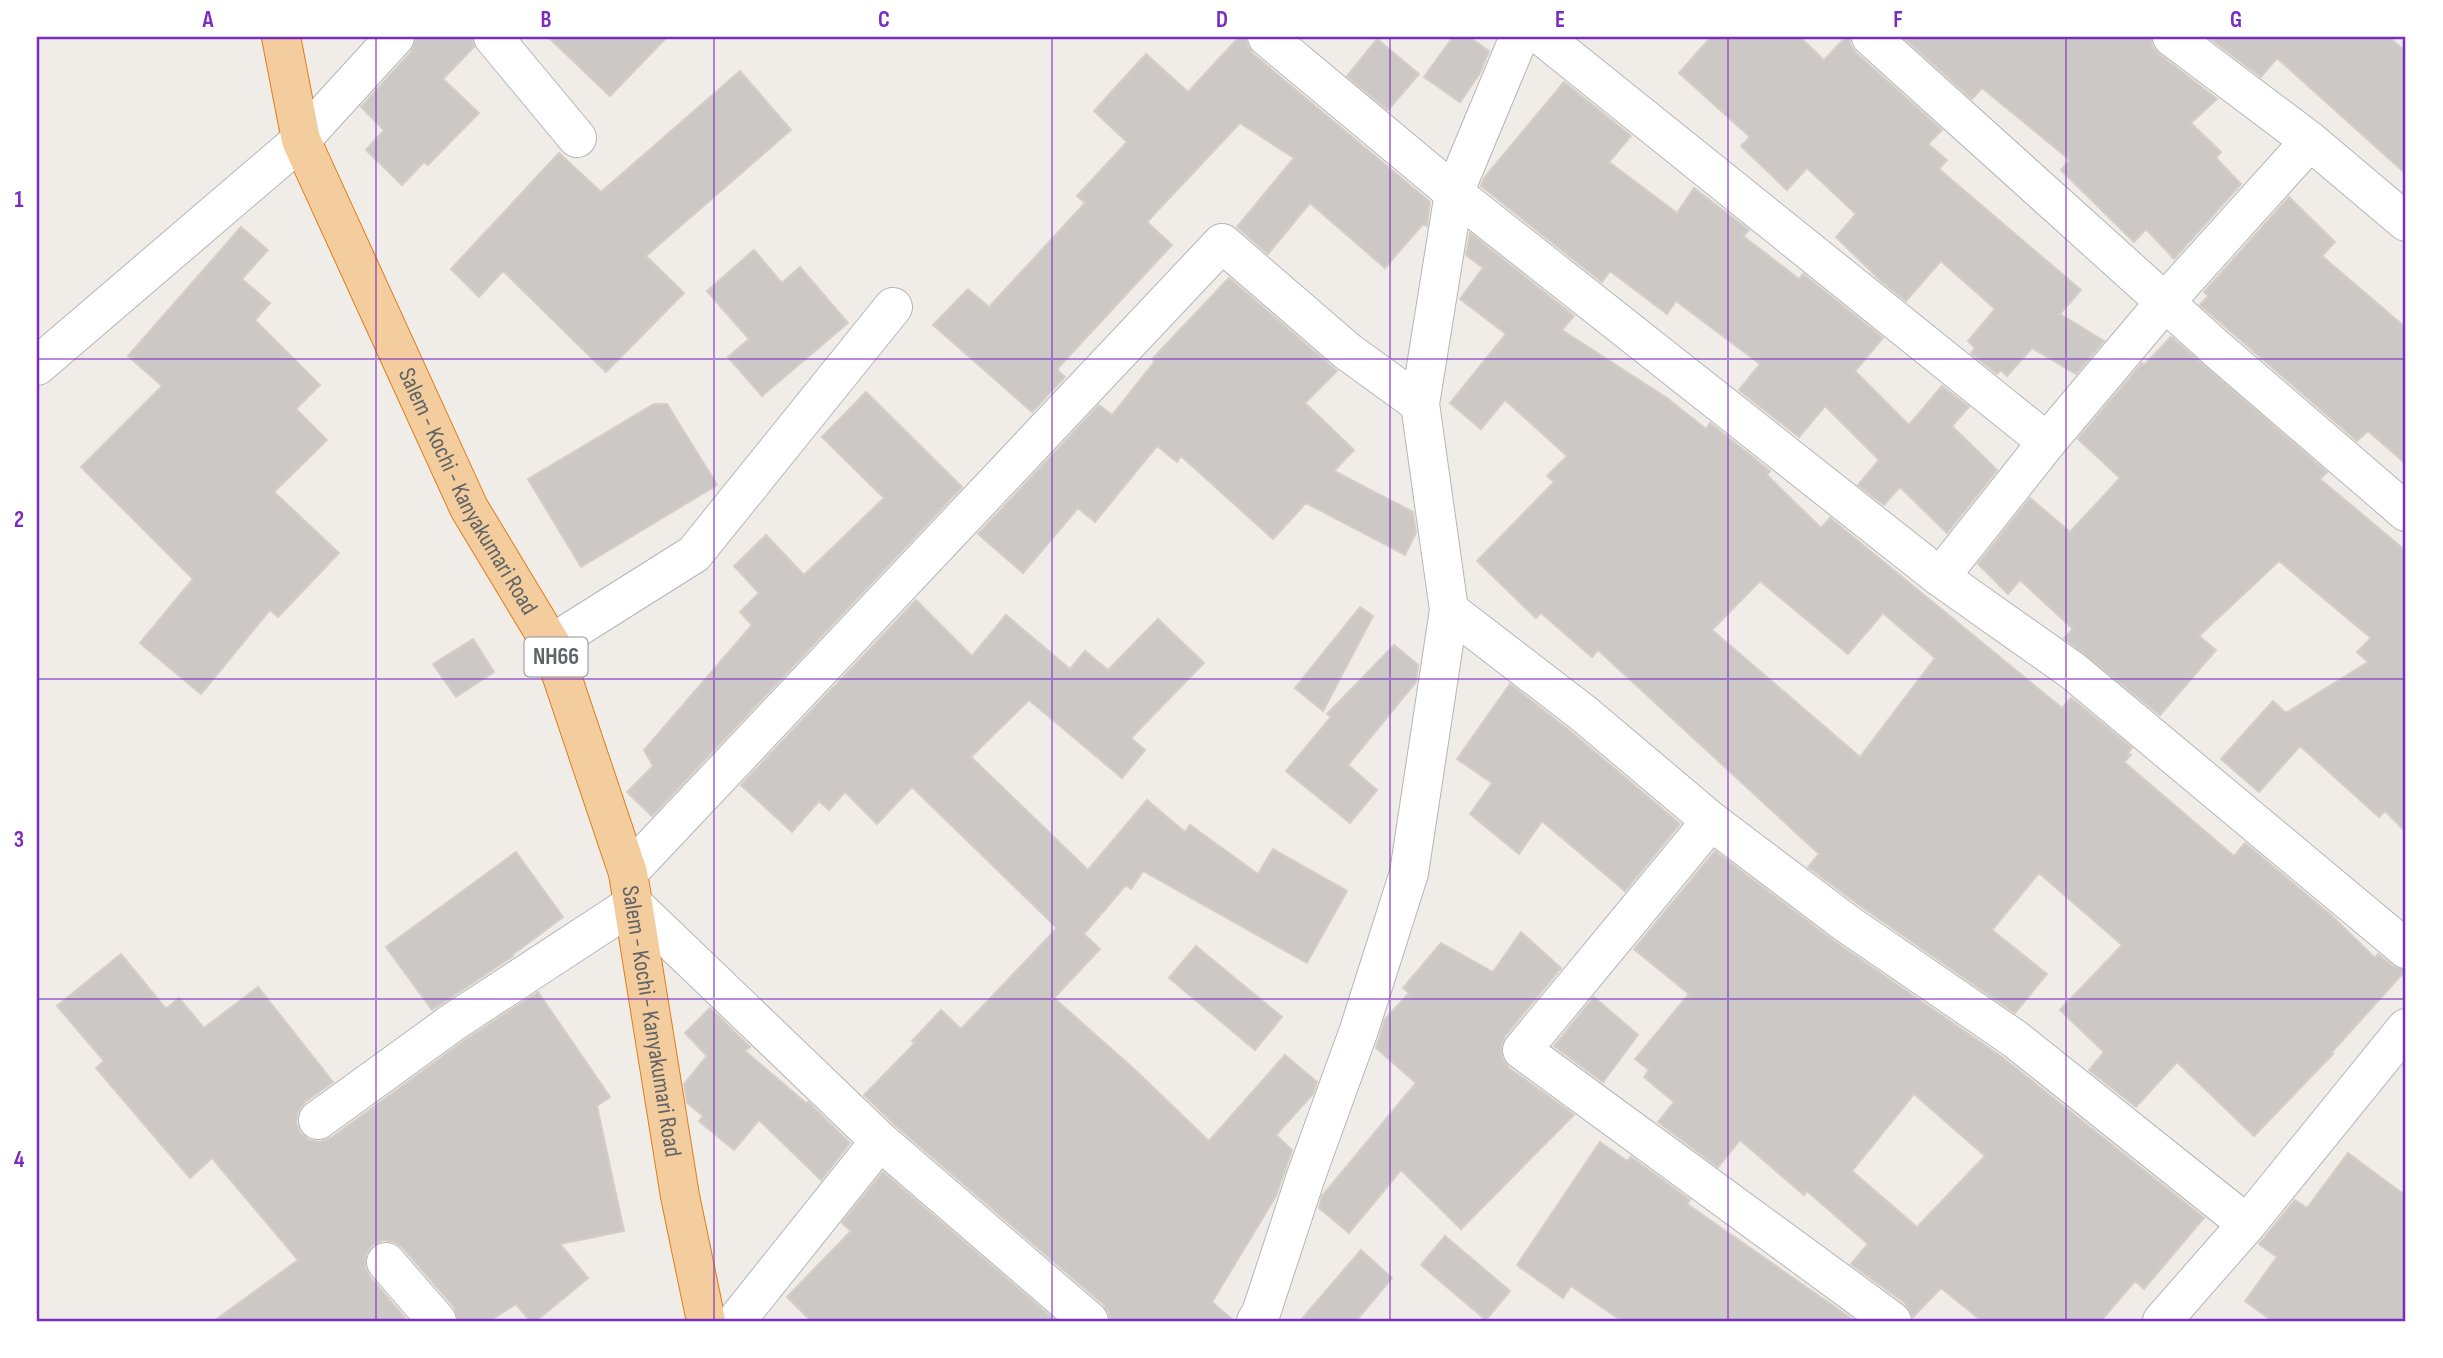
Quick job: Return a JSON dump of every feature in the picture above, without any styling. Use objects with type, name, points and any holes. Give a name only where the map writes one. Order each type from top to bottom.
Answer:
[{"type":"highway","name":"Salem - Kochi - Kanyakumari Road","points":[[281,37],[301,140],[469,508],[551,644],[630,889],[680,1196],[706,1321]]},
{"type":"street","points":[[37,366],[301,140],[395,37]]},
{"type":"street","points":[[493,37],[577,138]]},
{"type":"street","points":[[1267,37],[1454,192],[1940,577],[2073,671],[2406,948]]},
{"type":"street","points":[[1256,1321],[1359,1030],[1409,873],[1449,610],[1420,404],[1454,192],[1519,37]]},
{"type":"street","points":[[1543,37],[2047,442]]},
{"type":"street","points":[[1871,37],[2218,350],[2406,512]]},
{"type":"street","points":[[2172,37],[2310,141],[2406,222]]},
{"type":"street","points":[[1940,577],[2047,442],[2165,302],[2310,141]]},
{"type":"street","points":[[318,1120],[630,889],[1222,243],[1347,351],[1420,404]]},
{"type":"street","points":[[551,644],[694,554],[892,307]]},
{"type":"street","points":[[1449,610],[1583,713],[1710,821],[1846,923],[2015,1039],[2247,1224]]},
{"type":"street","points":[[1710,821],[1522,1050],[1892,1321]]},
{"type":"street","points":[[630,889],[880,1141],[1089,1321]]},
{"type":"street","points":[[2162,1321],[2247,1224],[2406,1028]]},
{"type":"street","points":[[736,1321],[880,1141]]},
{"type":"street","points":[[386,1262],[437,1321]]},
{"type":"building","points":[[416,37],[472,37],[474,47],[443,79],[479,113],[428,165],[424,162],[402,185],[366,150],[384,130],[361,107],[411,52]]},
{"type":"building","points":[[548,37],[667,37],[610,96]]},
{"type":"building","points":[[1239,37],[1246,37],[1247,45],[1253,54],[1430,202],[1427,226],[1423,224],[1385,268],[1310,203],[1268,254],[1237,227],[1294,158],[1240,123],[1147,222],[1172,245],[1058,368],[1065,377],[1032,412],[933,325],[968,289],[989,307],[1085,203],[1077,196],[1127,142],[1094,111],[1146,54],[1188,92]]},
{"type":"building","points":[[1453,37],[1469,37],[1489,51],[1480,73],[1460,102],[1424,77]]},
{"type":"building","points":[[1711,37],[1800,37],[1824,60],[1846,37],[1850,37],[1850,44],[1856,53],[1942,130],[1928,144],[1947,160],[1939,169],[2081,290],[2060,314],[2104,341],[2076,374],[2032,348],[2007,376],[2001,370],[1997,374],[1971,353],[1975,348],[1968,341],[1995,309],[1941,261],[1906,301],[1882,282],[1836,237],[1856,214],[1807,168],[1787,190],[1741,146],[1750,137],[1679,73]]},
{"type":"building","points":[[1903,37],[2151,37],[2152,46],[2159,54],[2217,99],[2191,123],[2221,152],[2216,158],[2241,184],[2174,259],[2146,229],[2134,242],[2061,170],[2070,160],[1982,88],[1972,99]]},
{"type":"building","points":[[2208,37],[2389,37],[2406,52],[2406,174],[2277,58],[2261,77]]},
{"type":"building","points":[[1377,39],[1419,74],[1388,110],[1347,76]]},
{"type":"building","points":[[740,71],[791,130],[646,256],[684,293],[606,372],[503,271],[479,297],[451,269],[559,153],[601,192]]},
{"type":"building","points":[[1564,82],[1631,136],[1609,162],[1677,213],[1694,188],[1749,230],[1743,236],[1799,279],[1803,274],[1883,338],[1855,371],[1909,425],[1942,386],[1969,407],[1952,426],[1997,470],[1947,533],[1900,487],[1884,505],[1858,485],[1879,460],[1825,406],[1799,437],[1739,390],[1760,364],[1676,301],[1667,314],[1610,271],[1602,282],[1481,186],[1484,178]]},
{"type":"building","points":[[2289,197],[2335,242],[2322,256],[2406,328],[2406,464],[2368,431],[2357,441],[2200,305],[2208,296],[2204,292]]},
{"type":"building","points":[[241,227],[268,250],[242,279],[270,303],[255,320],[320,385],[296,409],[327,440],[274,492],[339,553],[278,617],[270,610],[201,694],[140,643],[193,579],[81,467],[162,386],[128,356]]},
{"type":"building","points":[[1470,233],[1574,316],[1562,330],[1667,398],[1706,429],[1710,423],[1770,471],[1767,475],[1821,528],[1830,518],[2062,708],[2071,698],[2132,748],[2128,753],[2131,755],[2124,762],[2234,856],[2245,843],[2332,916],[2375,958],[2378,954],[2393,966],[2406,970],[2331,1053],[2333,1054],[2254,1136],[2177,1062],[2136,1107],[2089,1070],[2104,1052],[2060,1010],[2122,945],[2039,873],[1992,930],[2047,974],[2015,1013],[1808,867],[1819,854],[1598,650],[1592,657],[1541,613],[1536,618],[1477,561],[1554,482],[1547,476],[1567,456],[1505,400],[1481,429],[1450,403],[1506,334],[1460,299],[1483,268],[1466,255]],"holes":[[[1760,581],[1848,654],[1883,613],[1935,658],[1860,757],[1712,630]]]},
{"type":"building","points":[[754,250],[782,283],[800,267],[848,323],[762,396],[728,357],[749,339],[707,291]]},
{"type":"building","points":[[1229,278],[1337,371],[1305,403],[1354,450],[1334,471],[1413,512],[1416,533],[1405,555],[1306,503],[1273,539],[1181,456],[1177,462],[1157,446],[1095,522],[1078,508],[1023,573],[978,534],[1099,405],[1112,415],[1155,361],[1152,359]]},
{"type":"building","points":[[2171,337],[2327,472],[2320,479],[2406,551],[2406,832],[2385,811],[2379,817],[2300,746],[2259,792],[2221,759],[2273,701],[2286,713],[2368,662],[2357,652],[2371,638],[2279,561],[2199,636],[2216,650],[2160,715],[2064,638],[2073,629],[2020,580],[2008,594],[1978,564],[2030,498],[2070,532],[2120,478],[2078,439],[2142,363],[2144,365]]},
{"type":"building","points":[[866,392],[962,487],[652,816],[627,792],[653,766],[644,750],[752,625],[740,612],[759,593],[734,566],[766,535],[804,575],[884,498],[822,437]]},
{"type":"building","points":[[654,404],[667,404],[717,485],[581,567],[528,479]]},
{"type":"building","points":[[916,600],[972,656],[1006,615],[1070,669],[1085,651],[1108,670],[1158,619],[1204,663],[1131,738],[1145,750],[1122,778],[1029,700],[971,757],[1088,870],[1147,800],[1185,832],[1190,825],[1258,874],[1273,849],[1347,891],[1307,963],[1143,871],[1131,889],[1126,885],[1084,934],[1100,949],[1054,998],[1133,1068],[1209,1141],[1285,1055],[1317,1082],[1313,1094],[1276,1135],[1292,1150],[1276,1196],[1212,1302],[1234,1321],[1110,1321],[1109,1313],[1103,1304],[895,1125],[864,1095],[915,1043],[912,1041],[941,1010],[961,1029],[1057,928],[912,787],[877,824],[845,792],[829,810],[819,801],[792,832],[741,785]]},
{"type":"building","points":[[1360,607],[1373,616],[1323,711],[1295,688]]},
{"type":"building","points":[[473,639],[494,672],[456,697],[433,664]]},
{"type":"building","points":[[1394,645],[1418,665],[1416,682],[1348,765],[1377,790],[1350,823],[1286,771],[1331,717],[1327,714]]},
{"type":"building","points":[[1510,684],[1680,824],[1625,891],[1542,821],[1519,854],[1470,814],[1492,783],[1457,759]]},
{"type":"building","points":[[1715,851],[1834,941],[2002,1057],[2204,1218],[2144,1289],[2135,1281],[2101,1321],[1982,1321],[1941,1288],[1913,1317],[1905,1303],[1851,1264],[1868,1244],[1807,1191],[1804,1195],[1740,1140],[1718,1167],[1658,1122],[1674,1102],[1644,1077],[1649,1070],[1635,1059],[1689,994],[1634,949]],"holes":[[[1914,1094],[1985,1156],[1917,1227],[1852,1171]]]},
{"type":"building","points":[[516,852],[563,917],[513,956],[432,1010],[386,947]]},
{"type":"building","points":[[1521,932],[1561,968],[1505,1036],[1501,1046],[1502,1058],[1509,1068],[1574,1115],[1461,1229],[1401,1170],[1349,1233],[1319,1208],[1322,1196],[1416,1083],[1376,1048],[1385,1019],[1409,993],[1403,988],[1441,943],[1493,972]]},
{"type":"building","points":[[1196,946],[1282,1017],[1255,1050],[1169,978]]},
{"type":"building","points":[[121,954],[166,1009],[179,998],[204,1028],[258,987],[333,1082],[305,1102],[298,1112],[296,1123],[300,1132],[309,1140],[320,1142],[331,1138],[465,1040],[538,992],[610,1097],[597,1106],[624,1231],[560,1244],[588,1278],[536,1321],[530,1321],[516,1304],[489,1321],[458,1321],[454,1307],[403,1248],[394,1242],[383,1240],[372,1245],[366,1254],[365,1267],[369,1276],[408,1321],[214,1321],[298,1260],[212,1158],[190,1178],[96,1068],[104,1061],[57,1006]]},
{"type":"building","points":[[1594,997],[1638,1035],[1603,1082],[1554,1046]]},
{"type":"building","points":[[710,1008],[750,1047],[745,1051],[808,1102],[850,1143],[821,1180],[759,1120],[734,1150],[699,1121],[703,1116],[687,1103],[684,1084],[707,1056],[685,1033]]},
{"type":"building","points":[[1600,1142],[1627,1161],[1631,1157],[1690,1200],[1687,1204],[1855,1321],[1622,1321],[1571,1286],[1563,1298],[1517,1265]]},
{"type":"building","points":[[2348,1153],[2406,1196],[2406,1321],[2272,1321],[2245,1301],[2277,1257],[2259,1244],[2295,1200],[2307,1208]]},
{"type":"building","points":[[883,1172],[1056,1321],[811,1321],[787,1297],[851,1231],[842,1223]]},
{"type":"building","points":[[1445,1236],[1510,1291],[1486,1320],[1421,1265]]},
{"type":"building","points":[[1361,1250],[1392,1278],[1356,1321],[1300,1321]]}]
